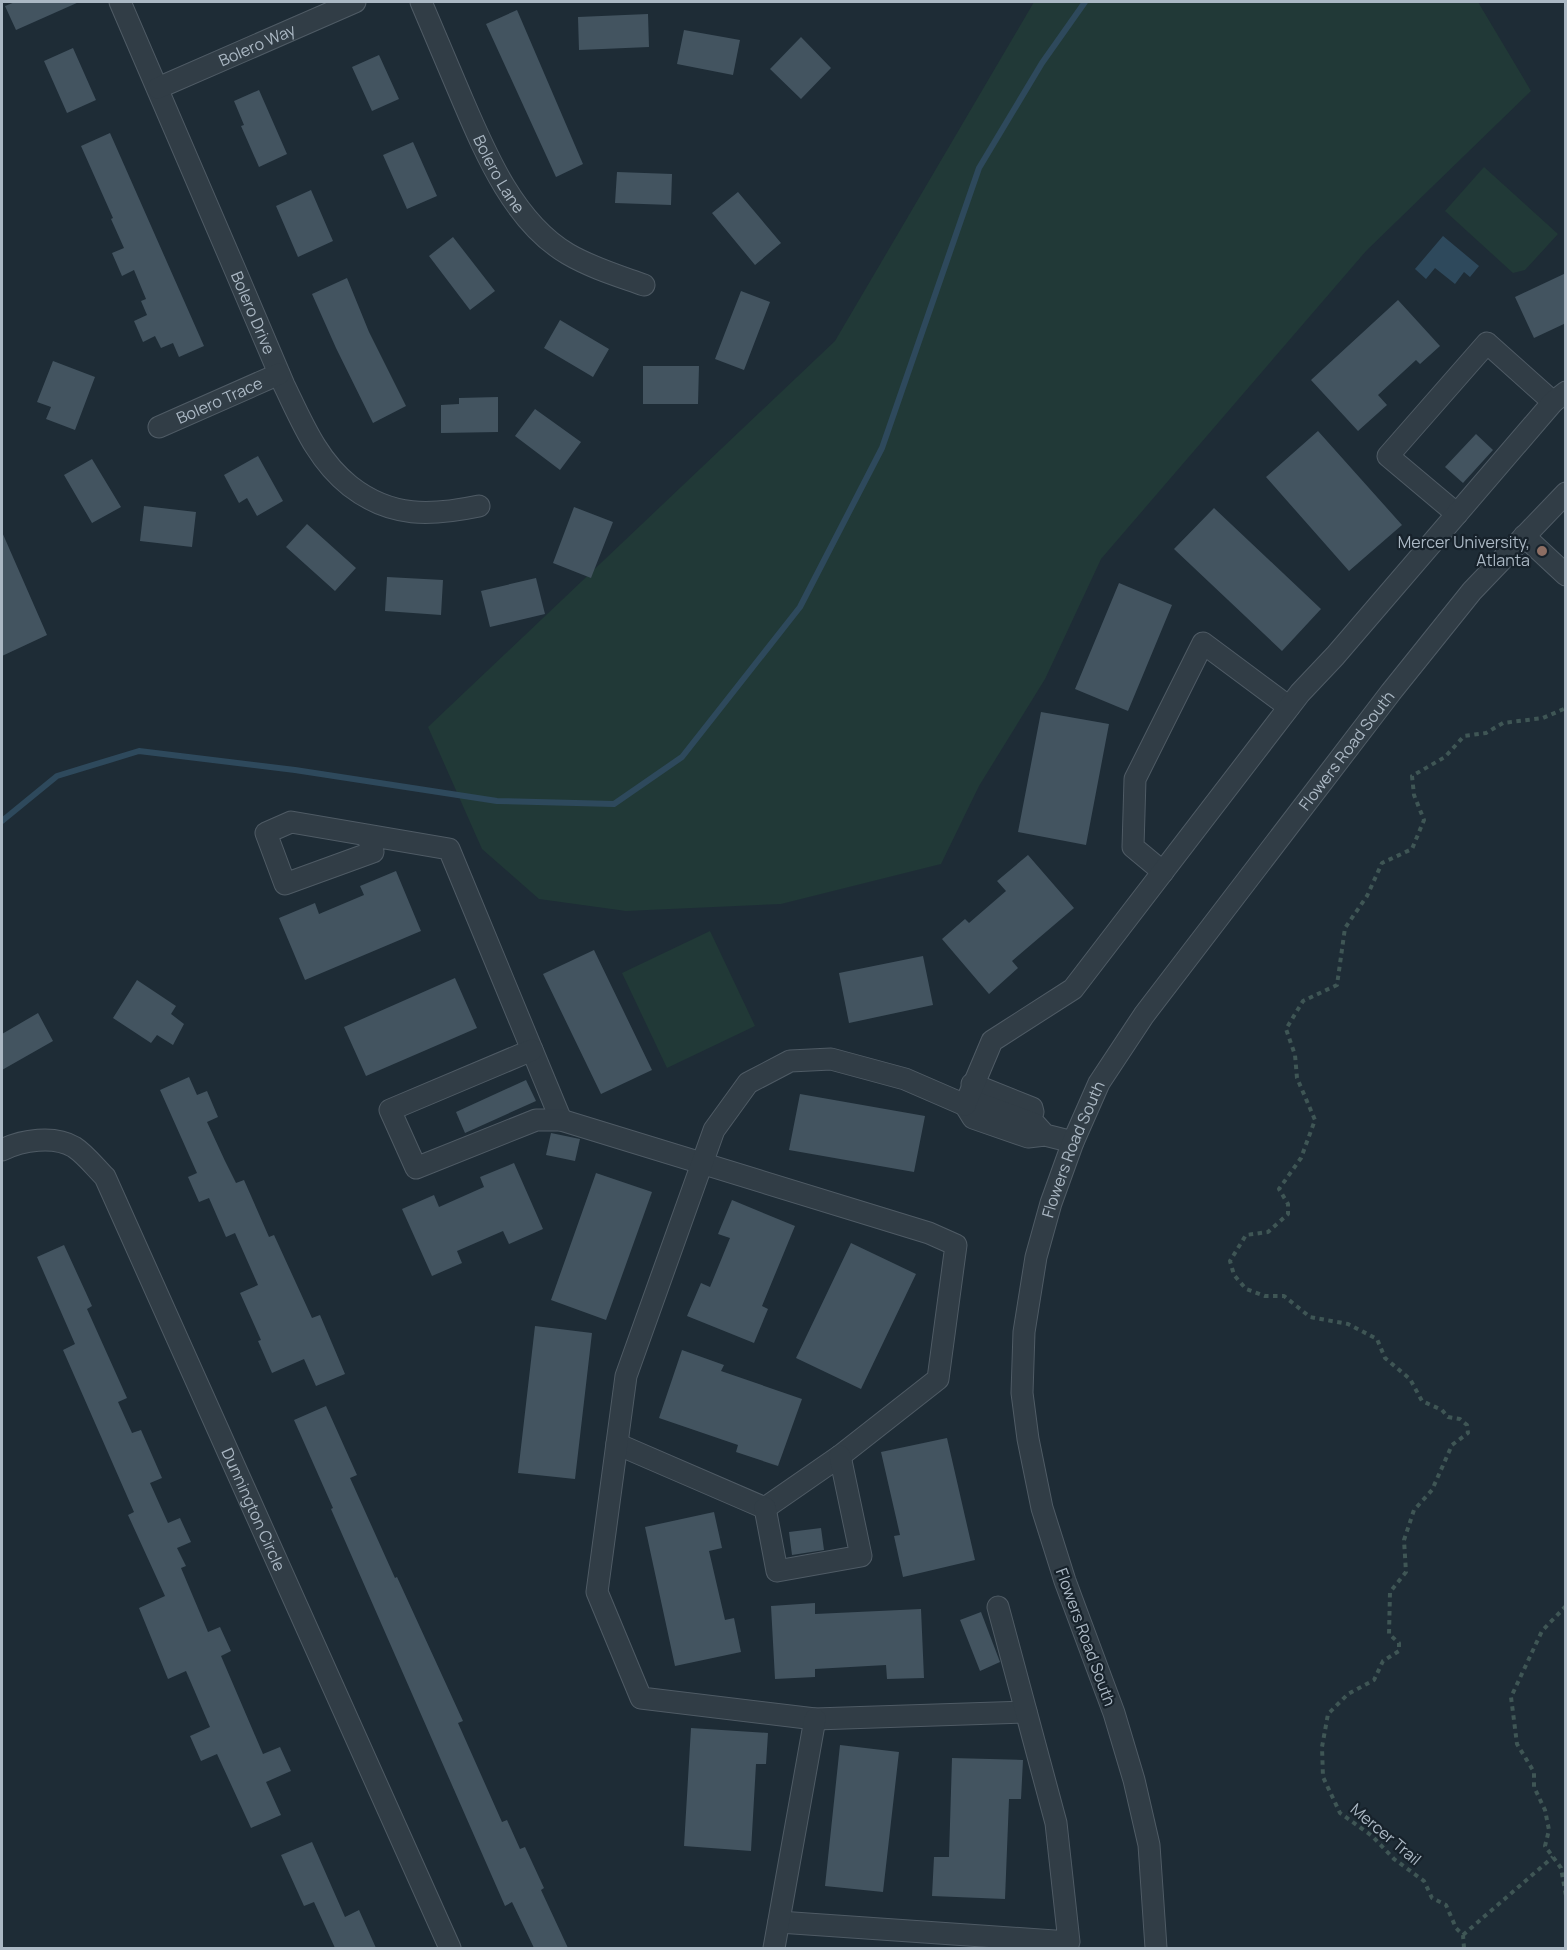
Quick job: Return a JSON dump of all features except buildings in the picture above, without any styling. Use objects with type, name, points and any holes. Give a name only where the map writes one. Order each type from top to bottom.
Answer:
[{"type":"street","name":"Bolero Drive","points":[[120,2],[279,374],[308,437],[324,461],[349,486],[372,501],[396,510],[426,514],[479,506]]},
{"type":"street","name":"Bolero Way","points":[[158,88],[355,2]]},
{"type":"street","name":"Bolero Lane","points":[[421,2],[484,151],[505,190],[537,228],[567,254],[644,285]]},
{"type":"street","points":[[964,1105],[992,1041],[1073,989],[1289,707],[1559,397],[1487,343],[1388,456],[1457,514]]},
{"type":"street","name":"Bolero Trace","points":[[159,428],[279,374]]},
{"type":"street","name":"Flowers Road South","points":[[1156,1948],[1149,1845],[1134,1780],[1114,1713],[1065,1581],[1042,1508],[1028,1439],[1022,1394],[1024,1332],[1036,1257],[1051,1203],[1100,1083],[1144,1015],[1398,683],[1472,591],[1566,493]]},
{"type":"street","points":[[1524,536],[1566,575]]},
{"type":"street","points":[[1163,872],[1133,847],[1135,779],[1203,643],[1289,707]]},
{"type":"street","points":[[367,835],[373,852],[285,884],[266,833],[291,822],[449,849],[561,1120]]},
{"type":"street","points":[[532,1050],[390,1110],[416,1168],[536,1120],[561,1120],[929,1233],[956,1245],[938,1379],[840,1456],[765,1508]]},
{"type":"street","points":[[1026,1712],[815,1719],[641,1698],[597,1592],[626,1376],[714,1130],[748,1083],[790,1061],[831,1059],[905,1079],[964,1105],[978,1103],[1074,1142]]},
{"type":"street","points":[[972,1084],[1032,1108],[1040,1129]]},
{"type":"street","name":"Dunnington Circle","points":[[2,1150],[17,1143],[46,1140],[74,1147],[105,1177],[450,1948]]},
{"type":"street","points":[[617,1444],[765,1508]]},
{"type":"street","points":[[765,1508],[777,1570],[861,1556],[840,1456]]},
{"type":"street","points":[[779,1922],[1070,1942],[1056,1823],[998,1607]]},
{"type":"street","points":[[774,1948],[815,1719]]},
{"type":"path","name":"Mercer Trail","points":[[1464,1948],[1463,1935],[1455,1928],[1446,1905],[1432,1898],[1424,1881],[1394,1859],[1372,1836],[1340,1813],[1323,1777],[1322,1747],[1328,1714],[1348,1694],[1374,1680],[1383,1661],[1399,1651],[1399,1643],[1389,1634],[1390,1592],[1406,1572],[1404,1539],[1414,1510],[1432,1490],[1452,1445],[1468,1433],[1467,1425],[1460,1419],[1448,1417],[1442,1410],[1422,1401],[1410,1379],[1385,1358],[1377,1339],[1348,1324],[1310,1317],[1284,1296],[1265,1296],[1246,1289],[1234,1275],[1230,1261],[1246,1235],[1268,1232],[1288,1214],[1288,1204],[1279,1189],[1301,1158],[1315,1120],[1297,1078],[1295,1055],[1286,1029],[1303,1001],[1337,985],[1345,928],[1367,896],[1382,863],[1412,849],[1424,820],[1414,795],[1412,776],[1445,757],[1464,736],[1486,733],[1503,723],[1543,718],[1566,708]]},
{"type":"path","points":[[1566,1606],[1542,1631],[1511,1697],[1517,1744],[1534,1772],[1534,1787],[1545,1810],[1548,1830],[1545,1845],[1561,1868],[1566,1896]]},
{"type":"path","points":[[1463,1935],[1553,1857]]},
{"type":"green space","points":[[1034,2],[1478,2],[1531,91],[1366,251],[1101,559],[1045,679],[979,786],[941,864],[781,904],[626,911],[539,899],[482,849],[428,727],[835,341]]},
{"type":"green space","points":[[1484,167],[1558,234],[1525,270],[1513,273],[1445,211]]},
{"type":"green space","points":[[710,931],[755,1026],[667,1068],[622,973]]},
{"type":"water","points":[[1443,236],[1479,266],[1470,277],[1464,272],[1455,284],[1435,268],[1426,279],[1415,269]]},
{"type":"waterway","points":[[2,821],[57,776],[139,751],[295,770],[497,801],[614,804],[682,757],[800,607],[882,448],[979,168],[1042,63],[1085,2]]},
{"type":"place","name":"Mercer University, Atlanta","points":[[1542,551]]}]
